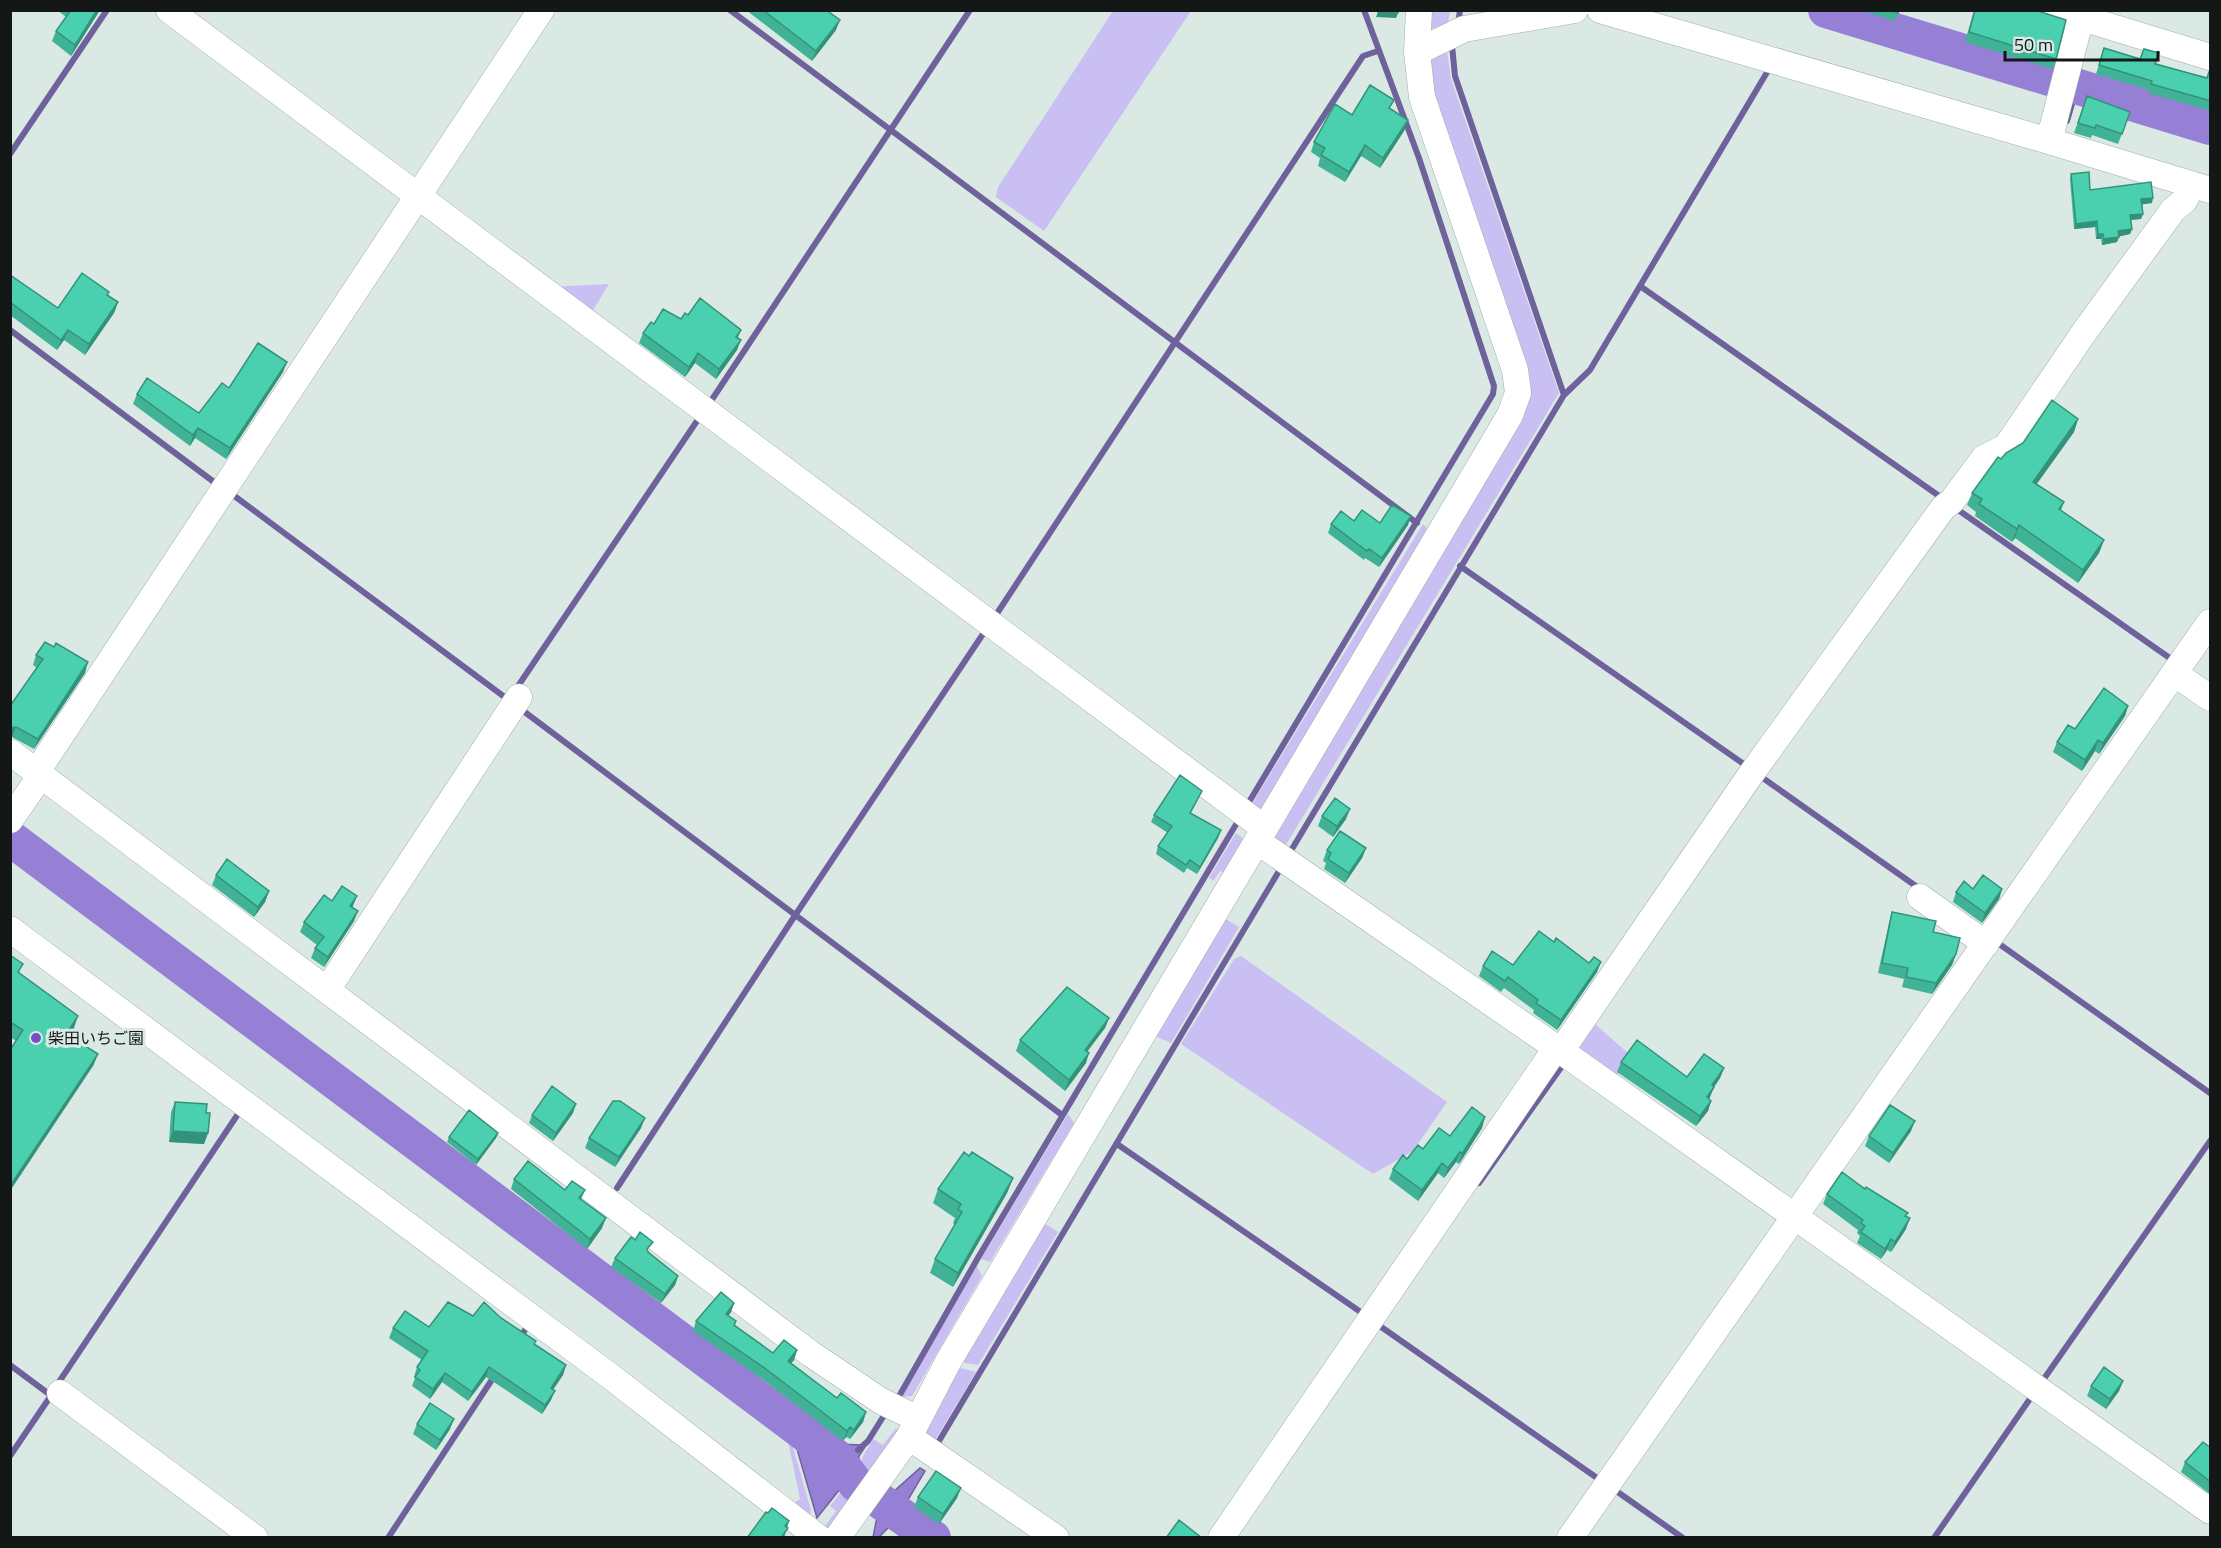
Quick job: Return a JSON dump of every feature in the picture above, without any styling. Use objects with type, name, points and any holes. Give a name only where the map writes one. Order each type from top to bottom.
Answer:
[{"type":"street","points":[[169,10],[1252,823],[1285,860],[1564,1050],[2020,1378],[2033,1384],[2211,1511]]},
{"type":"street","points":[[28,765],[42,764],[541,10]]},
{"type":"street","points":[[837,1538],[913,1428],[1252,823],[1510,415],[1518,393],[1515,370],[1422,97],[1417,52],[1419,10]]},
{"type":"street","points":[[1417,52],[1458,32],[1575,10]]},
{"type":"street","points":[[1221,1538],[1564,1050],[1749,777],[1943,508],[1952,501],[1984,458],[2006,447],[2085,331],[2173,210],[2193,192],[2049,141],[1600,10]]},
{"type":"street","points":[[2056,10],[2082,14],[2211,57]]},
{"type":"street","points":[[2049,141],[2082,14]]},
{"type":"street","points":[[1570,1538],[2211,622]]},
{"type":"street","points":[[2174,673],[2211,698]]},
{"type":"street","points":[[327,990],[516,701]]},
{"type":"street","points":[[10,820],[28,765]]},
{"type":"street","points":[[28,765],[811,1354],[881,1401],[1056,1538]]},
{"type":"street","points":[[1920,897],[1986,944]]},
{"type":"street","points":[[10,929],[591,1362],[819,1538]]},
{"type":"street","points":[[60,1393],[255,1538]]},
{"type":"shaded area","points":[[1113,11],[1191,11],[1044,231],[996,197],[998,187]]},
{"type":"shaded area","points":[[1431,11],[1450,11],[1448,23],[1429,30]]},
{"type":"shaded area","points":[[1446,45],[1451,79],[1559,393],[1284,848],[1272,840],[1526,407],[1531,393],[1530,381],[1435,106],[1427,55]]},
{"type":"shaded area","points":[[609,284],[593,310],[616,328],[612,330],[549,287]]},
{"type":"shaded area","points":[[1423,524],[1430,531],[1260,812],[1250,807]]},
{"type":"shaded area","points":[[1236,833],[1244,839],[1225,873],[1220,871],[1214,880],[1209,878]]},
{"type":"shaded area","points":[[1222,917],[1239,927],[1171,1043],[1155,1036]]},
{"type":"shaded area","points":[[1241,956],[1447,1102],[1413,1151],[1373,1174],[1181,1044],[1234,959]]},
{"type":"shaded area","points":[[1595,1024],[1630,1055],[1617,1076],[1578,1050]]},
{"type":"shaded area","points":[[1068,1114],[1074,1123],[990,1262],[981,1259]]},
{"type":"shaded area","points":[[1042,1222],[1058,1232],[978,1365],[965,1363],[962,1357]]},
{"type":"shaded area","points":[[977,1266],[982,1276],[912,1396],[901,1397]]},
{"type":"shaded area","points":[[961,1368],[976,1372],[932,1445],[920,1434],[950,1380]]},
{"type":"shaded area","points":[[801,1420],[837,1444],[865,1447],[859,1456],[857,1474],[893,1492],[920,1468],[925,1471],[904,1507],[908,1510],[898,1524],[894,1522],[879,1537],[873,1537],[878,1512],[845,1488],[840,1489],[817,1518],[792,1432]]},
{"type":"shaded area","points":[[896,1428],[898,1433],[868,1476],[860,1473],[862,1458],[873,1439],[883,1445]]},
{"type":"shaded area","points":[[790,1437],[811,1510],[809,1520],[790,1506],[800,1499],[788,1441]]},
{"type":"shaded area","points":[[841,1492],[854,1498],[829,1528],[825,1526],[836,1511],[830,1506]]},
{"type":"building","points":[[71,10],[97,10],[75,45],[56,31]]},
{"type":"building","points":[[763,10],[826,10],[840,20],[816,51]]},
{"type":"building","points":[[1378,10],[1398,10],[1398,13],[1378,12]]},
{"type":"building","points":[[1975,10],[2035,10],[2066,20],[2056,59],[1969,32]]},
{"type":"building","points":[[2104,48],[2140,59],[2144,49],[2159,53],[2155,64],[2207,78],[2209,72],[2211,73],[2211,101],[2151,84],[2152,81],[2099,65]]},
{"type":"building","points":[[1370,85],[1394,100],[1389,108],[1408,120],[1383,158],[1365,145],[1349,172],[1321,155],[1325,148],[1314,142],[1335,104],[1352,115]]},
{"type":"building","points":[[2087,96],[2130,112],[2122,134],[2096,125],[2095,128],[2078,123]]},
{"type":"building","points":[[2089,172],[2090,190],[2151,182],[2153,198],[2141,199],[2143,214],[2130,215],[2132,229],[2118,231],[2119,237],[2104,239],[2103,234],[2098,234],[2097,221],[2076,224],[2071,174]]},
{"type":"building","points":[[82,273],[109,292],[107,295],[118,302],[89,344],[68,330],[61,340],[10,302],[10,275],[58,308]]},
{"type":"building","points":[[700,298],[741,330],[736,337],[741,340],[719,369],[698,353],[689,367],[643,333],[651,322],[654,324],[663,309],[681,319],[685,313],[688,315]]},
{"type":"building","points":[[258,343],[287,362],[230,448],[198,428],[193,435],[137,394],[147,378],[199,413],[222,383],[229,388]]},
{"type":"building","points":[[2052,400],[2078,419],[2033,482],[2064,502],[2059,509],[2104,540],[2083,570],[2019,525],[2017,529],[1979,504],[1982,499],[1972,493],[1998,457],[2001,459],[2006,453],[2023,443]]},
{"type":"building","points":[[1392,505],[1411,516],[1382,558],[1369,549],[1367,551],[1331,524],[1341,511],[1354,521],[1362,510],[1380,523]]},
{"type":"building","points":[[45,642],[54,647],[56,643],[88,662],[38,739],[16,727],[10,728],[10,706],[43,659],[36,655]]},
{"type":"building","points":[[2104,688],[2128,706],[2103,743],[2098,740],[2085,760],[2057,742],[2068,725],[2075,729]]},
{"type":"building","points":[[1180,775],[1202,791],[1190,813],[1221,830],[1200,867],[1190,860],[1186,865],[1158,846],[1172,826],[1154,815]]},
{"type":"building","points":[[1335,798],[1350,809],[1337,826],[1322,816]]},
{"type":"building","points":[[1340,831],[1366,848],[1349,873],[1328,859],[1331,853],[1327,850]]},
{"type":"building","points":[[227,859],[269,891],[258,907],[216,875]]},
{"type":"building","points":[[1983,875],[2002,889],[1985,913],[1956,892],[1964,881],[1973,889]]},
{"type":"building","points":[[342,886],[357,896],[350,906],[358,911],[328,957],[315,948],[324,937],[304,922],[324,895],[332,901]]},
{"type":"building","points":[[1892,912],[1936,921],[1933,932],[1960,938],[1956,954],[1936,983],[1906,977],[1908,968],[1882,963]]},
{"type":"building","points":[[1539,931],[1554,942],[1556,938],[1589,963],[1594,957],[1601,962],[1561,1020],[1536,1003],[1538,1000],[1508,977],[1505,981],[1483,966],[1492,951],[1513,965]]},
{"type":"building","points":[[10,955],[23,964],[18,972],[78,1016],[66,1034],[98,1054],[10,1186],[10,1050],[23,1030],[10,1022]]},
{"type":"building","points":[[1067,987],[1109,1018],[1085,1050],[1089,1053],[1069,1080],[1020,1040]]},
{"type":"building","points":[[1637,1040],[1687,1077],[1704,1054],[1724,1068],[1707,1097],[1711,1101],[1700,1116],[1621,1062]]},
{"type":"building","points":[[552,1086],[576,1104],[556,1133],[532,1115]]},
{"type":"building","points":[[613,1101],[620,1101],[645,1118],[619,1157],[589,1138]]},
{"type":"building","points":[[175,1102],[207,1104],[206,1113],[210,1113],[208,1133],[173,1131]]},
{"type":"building","points":[[1890,1105],[1915,1121],[1893,1153],[1869,1136]]},
{"type":"building","points":[[1472,1107],[1485,1117],[1462,1154],[1460,1152],[1448,1168],[1442,1163],[1422,1190],[1393,1169],[1403,1155],[1407,1159],[1418,1145],[1423,1149],[1439,1128],[1450,1136]]},
{"type":"building","points":[[469,1110],[498,1133],[478,1159],[449,1137]]},
{"type":"building","points":[[964,1152],[969,1156],[972,1152],[1013,1178],[958,1273],[935,1259],[962,1212],[958,1209],[961,1204],[938,1189]]},
{"type":"building","points":[[528,1161],[565,1190],[572,1181],[585,1190],[579,1198],[606,1218],[590,1239],[514,1179]]},
{"type":"building","points":[[1842,1172],[1865,1189],[1866,1187],[1908,1213],[1905,1216],[1910,1218],[1895,1242],[1891,1239],[1885,1249],[1861,1232],[1865,1226],[1861,1223],[1863,1220],[1827,1194]]},
{"type":"building","points":[[640,1232],[653,1242],[647,1249],[648,1252],[678,1276],[665,1294],[615,1258],[631,1237],[635,1240]]},
{"type":"building","points":[[721,1292],[734,1303],[726,1314],[736,1321],[734,1325],[773,1353],[784,1340],[797,1350],[788,1361],[837,1398],[841,1393],[866,1412],[854,1430],[850,1427],[847,1431],[766,1369],[696,1321]]},
{"type":"building","points":[[448,1302],[473,1316],[484,1302],[501,1318],[536,1341],[534,1344],[566,1365],[551,1388],[555,1391],[545,1405],[489,1367],[472,1392],[445,1373],[433,1389],[415,1377],[420,1370],[417,1367],[428,1351],[393,1328],[405,1311],[429,1327]]},
{"type":"building","points":[[2104,1367],[2123,1381],[2110,1399],[2091,1386]]},
{"type":"building","points":[[430,1403],[454,1419],[440,1440],[417,1424]]},
{"type":"building","points":[[2203,1442],[2211,1448],[2211,1482],[2185,1462]]},
{"type":"building","points":[[936,1471],[961,1488],[943,1514],[918,1497]]},
{"type":"building","points":[[772,1508],[789,1521],[785,1526],[788,1528],[781,1538],[747,1538],[766,1512],[768,1513]]},
{"type":"building","points":[[1179,1520],[1202,1538],[1166,1538]]},
{"type":"waterway","points":[[10,154],[107,10]]},
{"type":"waterway","points":[[730,10],[1417,523]]},
{"type":"waterway","points":[[709,404],[970,10]]},
{"type":"waterway","points":[[1246,807],[1493,394],[1494,386],[1419,158],[1364,10]]},
{"type":"waterway","points":[[1458,25],[1460,10]]},
{"type":"waterway","points":[[1826,10],[2210,127]]},
{"type":"waterway","points":[[1289,854],[1564,395],[1455,76],[1452,45],[1455,43]]},
{"type":"waterway","points":[[994,618],[1363,56],[1378,51]]},
{"type":"waterway","points":[[1564,395],[1590,370],[1769,69]]},
{"type":"waterway","points":[[2067,121],[2077,87]]},
{"type":"waterway","points":[[1640,286],[1942,498]]},
{"type":"waterway","points":[[10,330],[218,485]]},
{"type":"waterway","points":[[516,689],[701,415]]},
{"type":"waterway","points":[[229,492],[510,701]]},
{"type":"waterway","points":[[1954,507],[2174,661]]},
{"type":"waterway","points":[[1460,566],[1748,767]]},
{"type":"waterway","points":[[617,1188],[987,628]]},
{"type":"waterway","points":[[518,707],[1062,1115]]},
{"type":"waterway","points":[[1760,776],[1920,889]]},
{"type":"waterway","points":[[898,1398],[979,1256],[1241,816]]},
{"type":"waterway","points":[[10,838],[836,1457],[856,1484],[933,1538]]},
{"type":"waterway","points":[[936,1446],[1282,866]]},
{"type":"waterway","points":[[1995,941],[2210,1093]]},
{"type":"waterway","points":[[1479,1183],[1565,1062]]},
{"type":"waterway","points":[[57,1385],[238,1114]]},
{"type":"waterway","points":[[2041,1383],[2210,1141]]},
{"type":"waterway","points":[[1117,1144],[1365,1315]]},
{"type":"waterway","points":[[1377,1324],[1600,1480]]},
{"type":"waterway","points":[[519,1339],[525,1330]]},
{"type":"waterway","points":[[10,1365],[53,1397]]},
{"type":"waterway","points":[[388,1538],[495,1375]]},
{"type":"waterway","points":[[1934,1538],[2034,1393]]},
{"type":"waterway","points":[[10,1456],[52,1394]]},
{"type":"waterway","points":[[858,1450],[868,1441],[883,1417]]},
{"type":"waterway","points":[[1612,1488],[1683,1538]]},
{"type":"place","name":"柴田いちご園","points":[[36,1038]]}]
